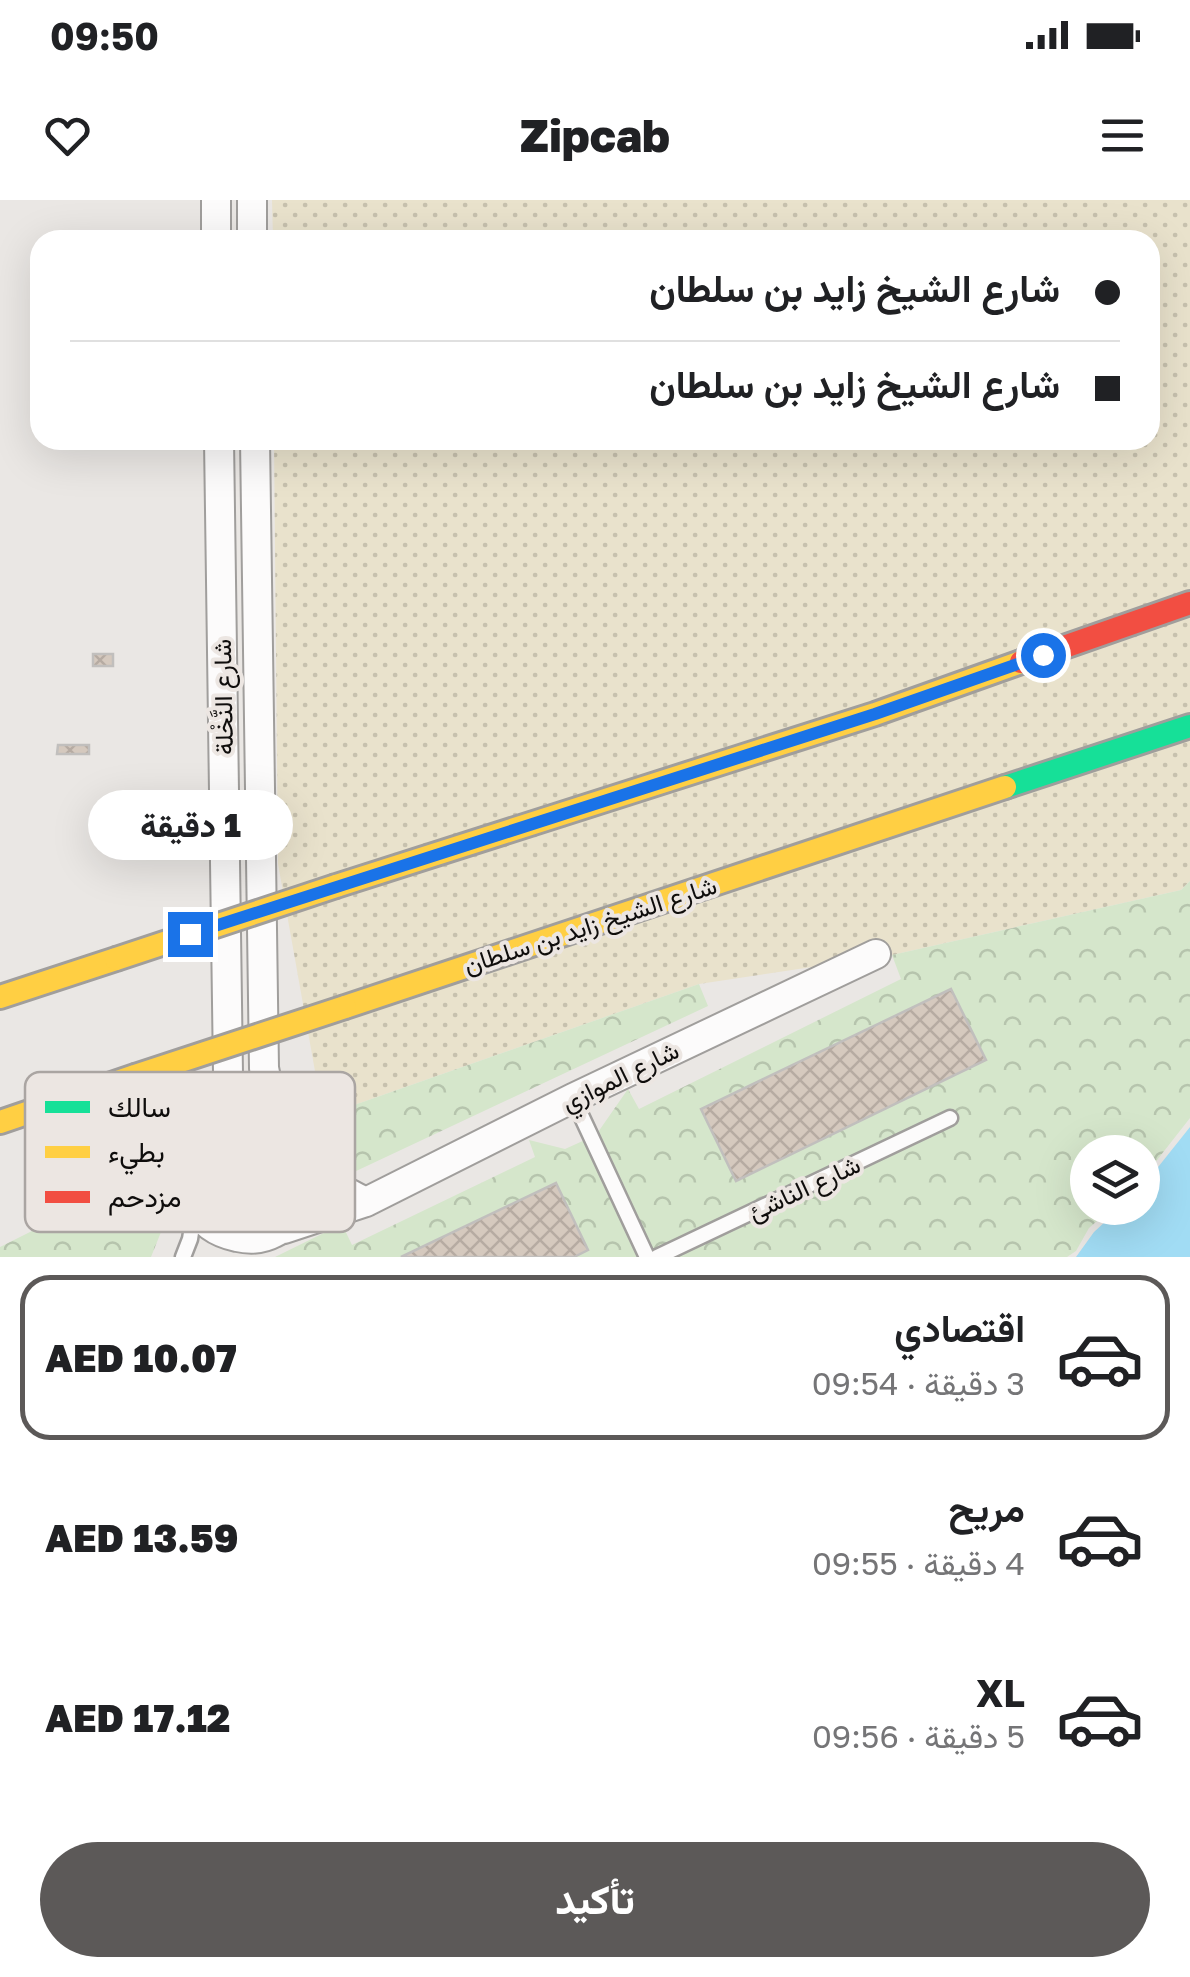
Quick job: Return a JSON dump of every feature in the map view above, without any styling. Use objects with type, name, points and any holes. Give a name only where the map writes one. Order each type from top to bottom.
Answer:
[{"type":"highway","points":[[0,997],[875,714],[1190,604]]},
{"type":"highway","name":"شارع الشيخ زايد بن سلطان","points":[[147,1072],[1185,727]]},
{"type":"highway","name":"شارع الشيخ زايد بن سلطان","points":[[0,1122],[25,1113]]},
{"type":"street","points":[[216,200],[216,230]]},
{"type":"street","points":[[252,200],[252,230]]},
{"type":"street","name":"شارع النَّخْلة","points":[[219,450],[228,1072]]},
{"type":"street","name":"شارع النَّخْلة","points":[[255,450],[265,1072]]},
{"type":"street","name":"شارع الموازي","points":[[355,1206],[876,954]]},
{"type":"street","points":[[355,1197],[366,1202]]},
{"type":"street","points":[[221,1232],[246,1239],[275,1233]]},
{"type":"lane","points":[[573,1098],[647,1257]]},
{"type":"lane","name":"شارع الناشئ","points":[[657,1257],[950,1118]]},
{"type":"lane","points":[[183,1257],[191,1232]]},
{"type":"lane","name":"شارع الموازي","points":[[238,1257],[275,1233]]},
{"type":"sand","points":[[272,200],[1190,200],[1190,881],[1181,890],[892,955],[699,984],[355,1105],[355,1072],[315,1072],[278,864],[274,450],[1160,450],[1160,230],[273,230]]},
{"type":"green space","points":[[1190,881],[1190,1118],[1160,1156],[1160,1135],[1070,1135],[1070,1225],[1092,1225],[1076,1251],[1067,1257],[275,1257],[326,1232],[346,1232],[352,1245],[535,1157],[529,1140],[565,1149],[596,1135],[628,1089],[639,1109],[901,979],[892,955],[1181,890]]},
{"type":"green space","points":[[699,984],[708,1006],[355,1172],[355,1105]]},
{"type":"green space","points":[[30,1232],[161,1232],[151,1257],[0,1257],[0,1247]]},
{"type":"water","points":[[1190,1127],[1190,1257],[1076,1257],[1102,1225],[1160,1225],[1160,1165]]},
{"type":"building","points":[[93,654],[113,654],[113,666],[93,666]]},
{"type":"building","points":[[58,745],[89,745],[89,754],[57,754]]},
{"type":"building","points":[[951,989],[986,1060],[736,1181],[701,1109]]},
{"type":"building","points":[[556,1183],[588,1250],[574,1257],[401,1257]]},
{"type":"traffic: fast","points":[[1005,787],[1190,726]]},
{"type":"traffic: slow","points":[[336,886],[875,714],[1021,662]]},
{"type":"traffic: slow","points":[[345,1007],[1005,787]]},
{"type":"traffic: slow","points":[[116,959],[336,886]]},
{"type":"traffic: slow","points":[[0,997],[116,959]]},
{"type":"traffic: slow","points":[[147,1072],[345,1007]]},
{"type":"traffic: slow","points":[[0,1122],[25,1113]]},
{"type":"traffic: jam","points":[[1021,662],[1190,603]]},
{"type":"route","points":[[190,934],[875,714],[1043,655]]}]
